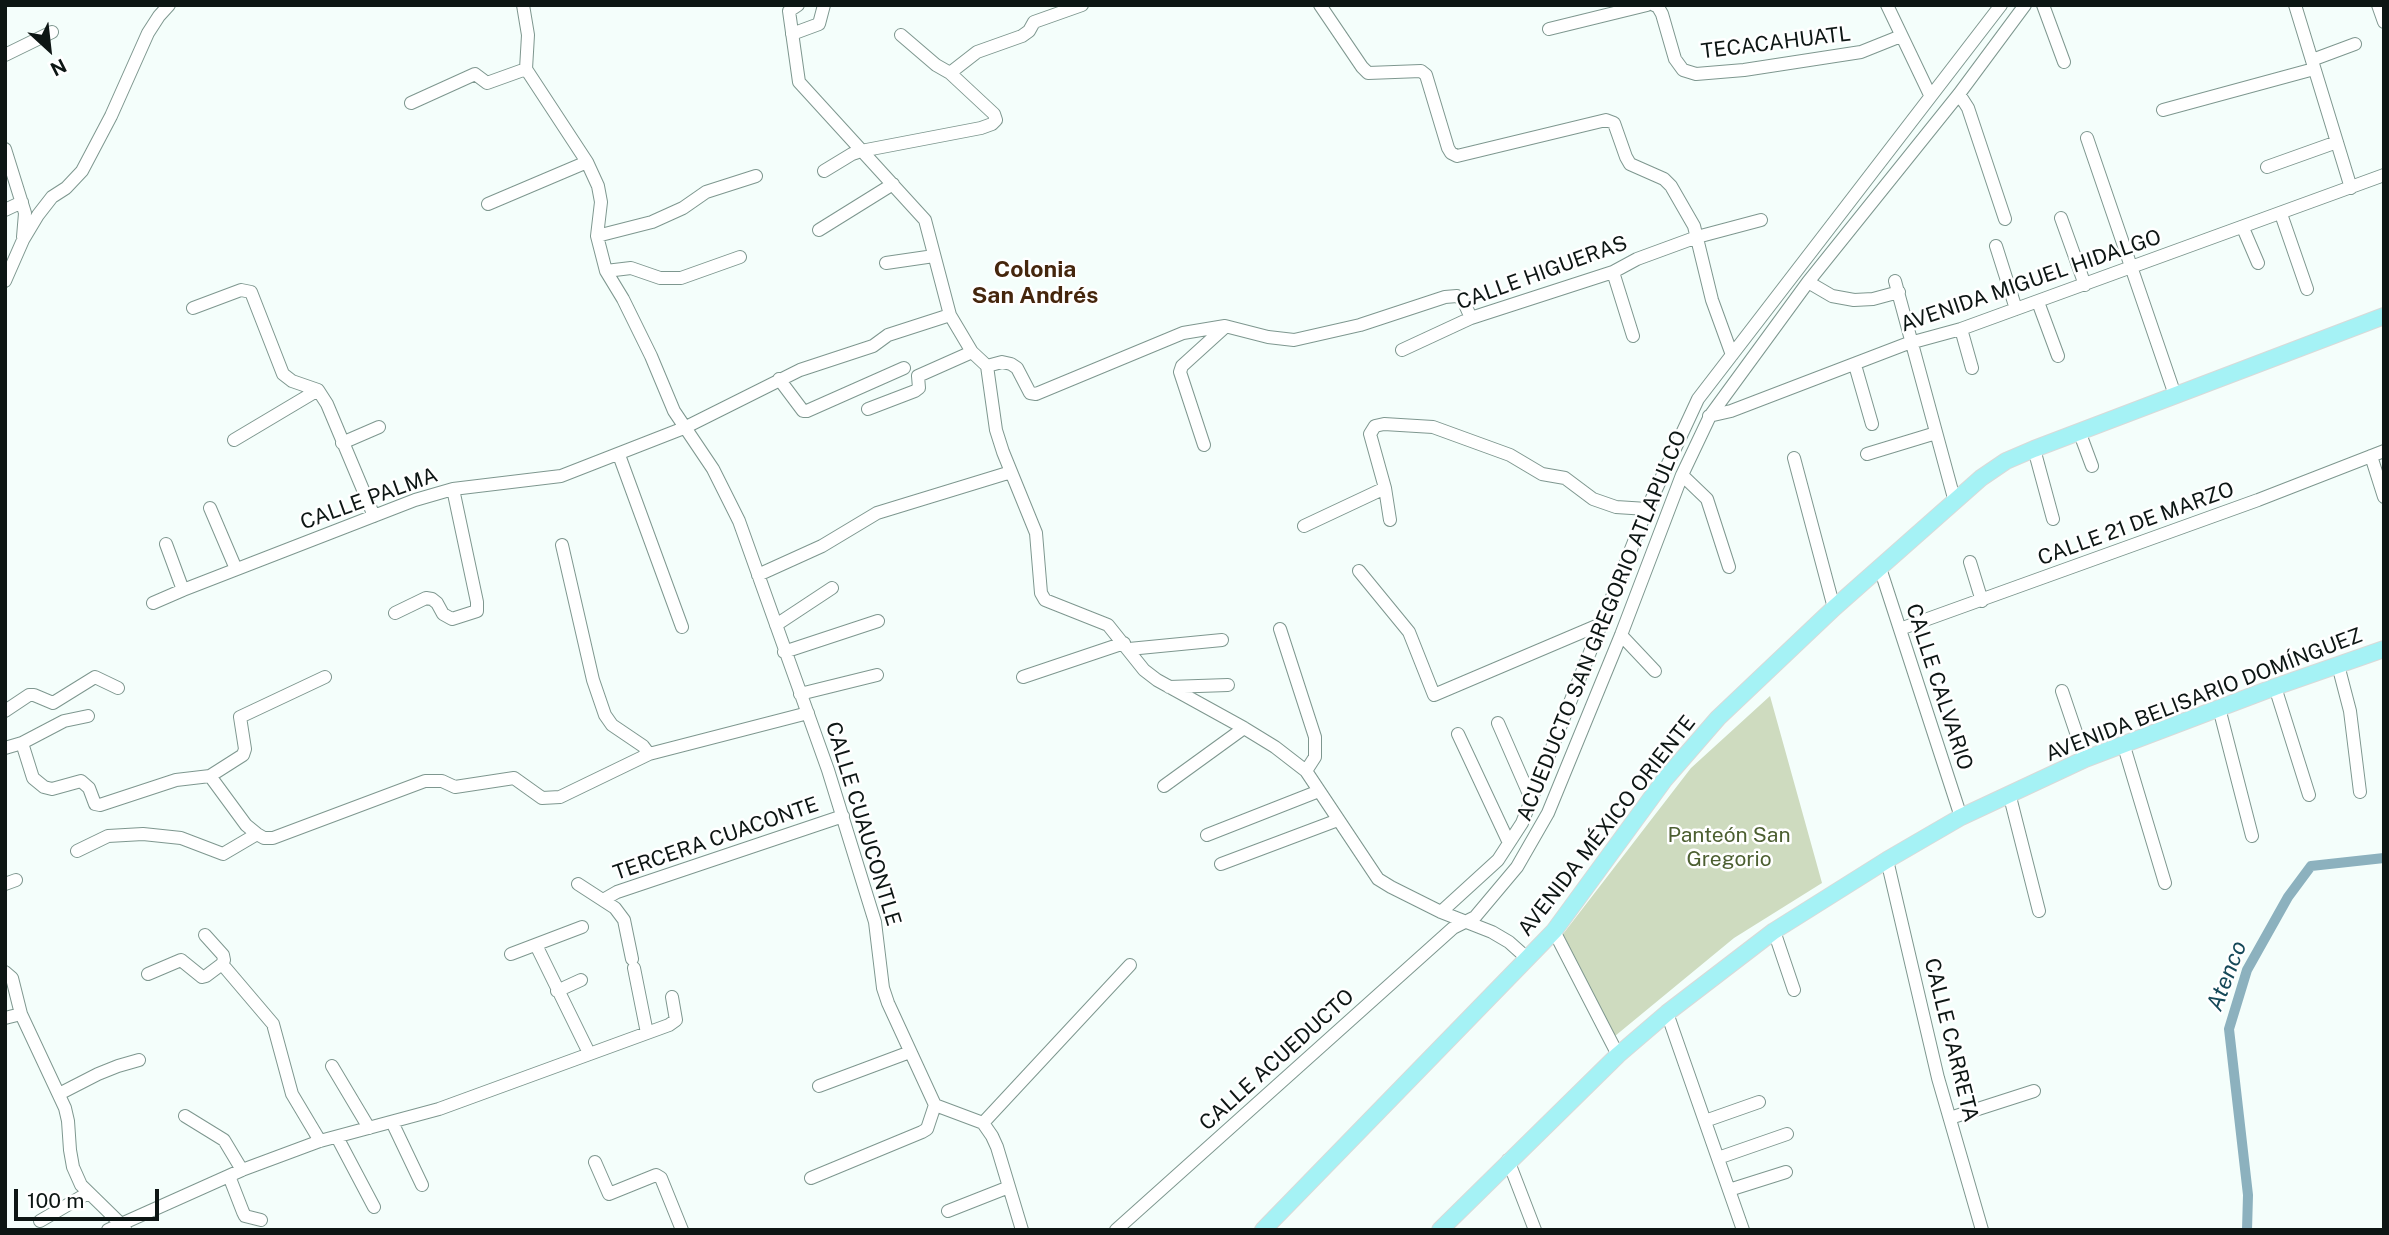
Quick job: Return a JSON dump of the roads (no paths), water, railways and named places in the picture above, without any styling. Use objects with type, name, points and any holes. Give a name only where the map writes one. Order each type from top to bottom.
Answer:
[{"type":"main road","name":"AVENIDA MÉXICO ORIENTE","points":[[1263,1230],[1554,931],[1689,748],[1833,608],[1994,468],[2079,431],[2384,316]]},
{"type":"main road","name":"AVENIDA BELISARIO DOMÍNGUEZ","points":[[1440,1230],[1508,1160],[1667,1013],[1774,931],[1886,860],[1961,817],[2085,759],[2384,649]]},
{"type":"street","points":[[5,281],[23,240],[46,204],[82,171],[111,116],[148,33],[169,5]]},
{"type":"street","points":[[523,5],[528,35],[526,69],[587,162],[601,202],[597,236],[652,222],[683,208],[706,192],[756,176]]},
{"type":"street","points":[[798,5],[789,11],[799,82],[925,220],[950,315],[972,352],[987,366],[996,430],[1036,533],[1041,593],[1045,600],[1108,625],[1144,670],[1275,747],[1306,771],[1378,878],[1441,912],[1492,932],[1509,942],[1528,959]]},
{"type":"street","points":[[792,34],[819,24],[824,5]]},
{"type":"street","points":[[950,73],[978,52],[1022,36],[1034,22],[1082,5]]},
{"type":"street","points":[[1320,5],[1368,73],[1421,71],[1426,75],[1448,148],[1457,156],[1610,120],[1614,123],[1630,164],[1664,178],[1694,226],[1712,300],[1732,355]]},
{"type":"street","points":[[1549,29],[1647,5]]},
{"type":"street","name":"TECACAHUATL","points":[[1654,5],[1662,14],[1675,59],[1683,69],[1696,74],[1744,70],[1861,52],[1901,36]]},
{"type":"street","points":[[1887,5],[1930,95]]},
{"type":"street","name":"ACUEDUCTO SAN GREGORIO ATLAPULCO","points":[[1441,912],[1488,871],[1509,844],[1532,801],[1647,509],[1690,413],[1704,391],[2001,5]]},
{"type":"street","name":"ACUEDUCTO SAN GREGORIO ATLAPULCO","points":[[1465,921],[1475,918],[1494,898],[1539,832],[1621,635],[1682,475],[1710,416],[1808,282],[1959,94],[2025,5]]},
{"type":"street","points":[[2043,5],[2064,62]]},
{"type":"street","points":[[2295,5],[2351,188]]},
{"type":"street","points":[[2378,5],[2384,22]]},
{"type":"street","points":[[5,55],[52,32]]},
{"type":"street","points":[[824,171],[852,154],[992,124],[996,120],[994,114],[950,73],[936,65],[901,35]]},
{"type":"street","points":[[2163,110],[2313,64],[2355,44]]},
{"type":"street","points":[[411,103],[475,74],[487,83],[526,69]]},
{"type":"street","points":[[1959,94],[1968,108],[2005,219]]},
{"type":"street","points":[[2087,138],[2175,395]]},
{"type":"street","points":[[2267,167],[2337,142]]},
{"type":"street","points":[[5,149],[26,213],[23,240]]},
{"type":"street","points":[[488,204],[587,162]]},
{"type":"street","name":"AVENIDA MIGUEL HIDALGO","points":[[1690,413],[1710,416],[1855,365],[1906,344],[1961,329],[2038,302],[2384,175]]},
{"type":"street","points":[[819,230],[893,184]]},
{"type":"street","points":[[5,210],[22,202]]},
{"type":"street","points":[[2281,214],[2307,289]]},
{"type":"street","points":[[2061,218],[2085,285]]},
{"type":"street","name":"CALLE HIGUERAS","points":[[1402,350],[1471,318],[1613,272],[1637,259],[1696,237],[1761,220]]},
{"type":"street","points":[[2243,228],[2258,263]]},
{"type":"street","name":"CALLE CUAUCONTLE","points":[[597,236],[606,271],[651,356],[674,411],[725,491],[739,521],[843,816],[875,922],[883,988],[909,1052],[935,1105]]},
{"type":"street","points":[[1996,246],[2016,309]]},
{"type":"street","points":[[886,263],[934,256]]},
{"type":"street","points":[[606,271],[632,268],[660,278],[681,278],[740,257]]},
{"type":"street","points":[[1613,272],[1633,336]]},
{"type":"street","points":[[1808,282],[1832,296],[1854,300],[1873,299],[1897,287],[1955,502]]},
{"type":"street","points":[[193,308],[241,290],[251,292],[283,374],[292,381],[318,390],[327,404],[374,516]]},
{"type":"street","points":[[987,366],[1002,362],[1017,368],[1030,393],[1036,394],[1183,333],[1225,326],[1268,337],[1294,340],[1360,325],[1445,297],[1457,296],[1463,300],[1471,318]]},
{"type":"street","points":[[2038,302],[2058,356]]},
{"type":"street","name":"CALLE PALMA","points":[[153,603],[374,516],[453,489],[561,476],[684,428],[779,379],[826,360],[873,346],[888,335],[950,315]]},
{"type":"street","points":[[1204,446],[1180,372],[1182,366],[1225,326]]},
{"type":"street","points":[[1961,329],[1972,368]]},
{"type":"street","points":[[868,409],[915,391],[919,388],[918,376],[972,352]]},
{"type":"street","points":[[1855,365],[1872,424]]},
{"type":"street","points":[[779,379],[803,411],[807,411],[904,368]]},
{"type":"street","points":[[234,440],[318,390]]},
{"type":"street","points":[[1390,520],[1385,488],[1370,435],[1371,429],[1384,424],[1433,427],[1510,455],[1542,474],[1565,478],[1593,499],[1616,507],[1647,509]]},
{"type":"street","points":[[342,443],[379,427]]},
{"type":"street","points":[[2079,431],[2092,466]]},
{"type":"street","points":[[1867,454],[1936,433]]},
{"type":"street","points":[[2034,449],[2053,519]]},
{"type":"street","points":[[2377,453],[2384,497]]},
{"type":"street","name":"CALLE 21 DE MARZO","points":[[1900,629],[2244,505],[2377,453]]},
{"type":"street","points":[[619,455],[682,627]]},
{"type":"street","points":[[1794,458],[1833,608]]},
{"type":"street","points":[[758,575],[821,546],[877,513],[1012,472]]},
{"type":"street","points":[[1682,475],[1707,499],[1729,567]]},
{"type":"street","points":[[1304,526],[1385,488]]},
{"type":"street","points":[[395,613],[426,598],[432,598],[449,618],[477,611],[453,489]]},
{"type":"street","points":[[210,508],[236,569]]},
{"type":"street","points":[[166,544],[183,590]]},
{"type":"street","points":[[562,545],[593,680],[605,715],[612,725],[643,746],[649,754]]},
{"type":"street","points":[[1970,562],[1982,601]]},
{"type":"street","name":"CALLE CALVARIO","points":[[1880,568],[1961,817]]},
{"type":"street","points":[[1359,571],[1409,632],[1434,695],[1601,624]]},
{"type":"street","points":[[776,625],[832,588]]},
{"type":"street","points":[[784,652],[878,621]]},
{"type":"street","points":[[1280,629],[1315,737],[1315,757],[1306,771]]},
{"type":"street","points":[[1621,635],[1655,671]]},
{"type":"street","points":[[1023,677],[1126,646],[1222,640]]},
{"type":"street","points":[[2338,665],[2350,711],[2360,792]]},
{"type":"street","points":[[800,694],[877,675]]},
{"type":"street","points":[[5,711],[29,695],[53,703],[95,677],[118,688]]},
{"type":"street","points":[[22,743],[33,778],[44,787],[52,789],[81,781],[89,788],[95,804],[100,805],[176,779],[210,776],[243,755],[245,749],[240,718],[325,677]]},
{"type":"street","points":[[1169,687],[1228,685]]},
{"type":"street","points":[[2275,687],[2309,795]]},
{"type":"street","points":[[2062,691],[2085,759]]},
{"type":"street","points":[[2219,708],[2252,836]]},
{"type":"street","points":[[210,776],[246,825],[264,838],[273,838],[425,781],[442,781],[455,787],[514,778],[542,798],[560,797],[649,754],[808,713]]},
{"type":"street","points":[[5,748],[22,743],[64,721],[88,716]]},
{"type":"street","points":[[1498,723],[1532,801]]},
{"type":"street","points":[[1164,786],[1244,728]]},
{"type":"street","points":[[1458,734],[1509,844]]},
{"type":"street","points":[[2123,743],[2165,883]]},
{"type":"street","points":[[1207,835],[1319,791]]},
{"type":"street","points":[[2009,793],[2039,911]]},
{"type":"street","name":"TERCERA CUACONTE","points":[[603,900],[617,892],[843,816]]},
{"type":"street","points":[[1221,864],[1338,820]]},
{"type":"street","points":[[77,851],[108,836],[143,834],[181,838],[223,854],[257,834]]},
{"type":"street","name":"CALLE CARRETA","points":[[1886,860],[1935,1066],[1982,1230]]},
{"type":"street","points":[[578,884],[615,908],[624,920],[647,1033]]},
{"type":"street","name":"CALLE ACUEDUCTO","points":[[1116,1230],[1453,928],[1465,921]]},
{"type":"street","points":[[511,954],[582,927]]},
{"type":"street","points":[[1554,931],[1619,1055]]},
{"type":"street","points":[[1774,931],[1794,990]]},
{"type":"street","points":[[148,974],[181,960],[202,977],[206,976],[224,960],[223,955],[205,935]]},
{"type":"street","points":[[536,945],[589,1053]]},
{"type":"street","points":[[222,964],[274,1024],[292,1094],[320,1141]]},
{"type":"street","points":[[983,1123],[1130,965]]},
{"type":"street","points":[[5,972],[12,978],[11,991],[59,1094],[68,1121],[69,1150],[73,1167],[81,1185],[124,1227]]},
{"type":"street","points":[[557,991],[581,980]]},
{"type":"street","points":[[108,1230],[124,1227],[242,1170],[320,1141],[439,1109],[669,1025],[676,1020],[672,997]]},
{"type":"street","points":[[1667,1013],[1743,1230]]},
{"type":"street","points":[[5,1018],[21,1014]]},
{"type":"street","points":[[819,1086],[909,1052]]},
{"type":"street","points":[[59,1094],[97,1074],[139,1060]]},
{"type":"street","points":[[332,1066],[369,1128]]},
{"type":"street","points":[[1950,1118],[2035,1091]]},
{"type":"street","points":[[1705,1121],[1759,1102]]},
{"type":"street","points":[[811,1178],[922,1132],[927,1129],[935,1105],[983,1123],[997,1147],[1022,1230]]},
{"type":"street","points":[[185,1116],[224,1140],[242,1170]]},
{"type":"street","points":[[392,1122],[422,1185]]},
{"type":"street","points":[[1718,1158],[1787,1134]]},
{"type":"street","points":[[337,1137],[374,1207]]},
{"type":"street","points":[[1508,1160],[1535,1230]]},
{"type":"street","points":[[595,1162],[607,1191],[612,1194],[656,1175],[661,1178],[682,1230]]},
{"type":"street","points":[[1729,1190],[1786,1172]]},
{"type":"street","points":[[229,1176],[243,1212],[246,1216],[261,1220]]},
{"type":"street","points":[[948,1212],[1009,1187]]},
{"type":"street","points":[[40,1221],[88,1193]]},
{"type":"waterway","name":"Atenco","points":[[2247,1230],[2248,1195],[2229,1029],[2247,970],[2288,897],[2311,866],[2384,858]]},
{"type":"district","name":"Colonia San Andrés","points":[[1035,283]]},
{"type":"park label","name":"Panteón San Gregorio","points":[[1729,848]]}]
